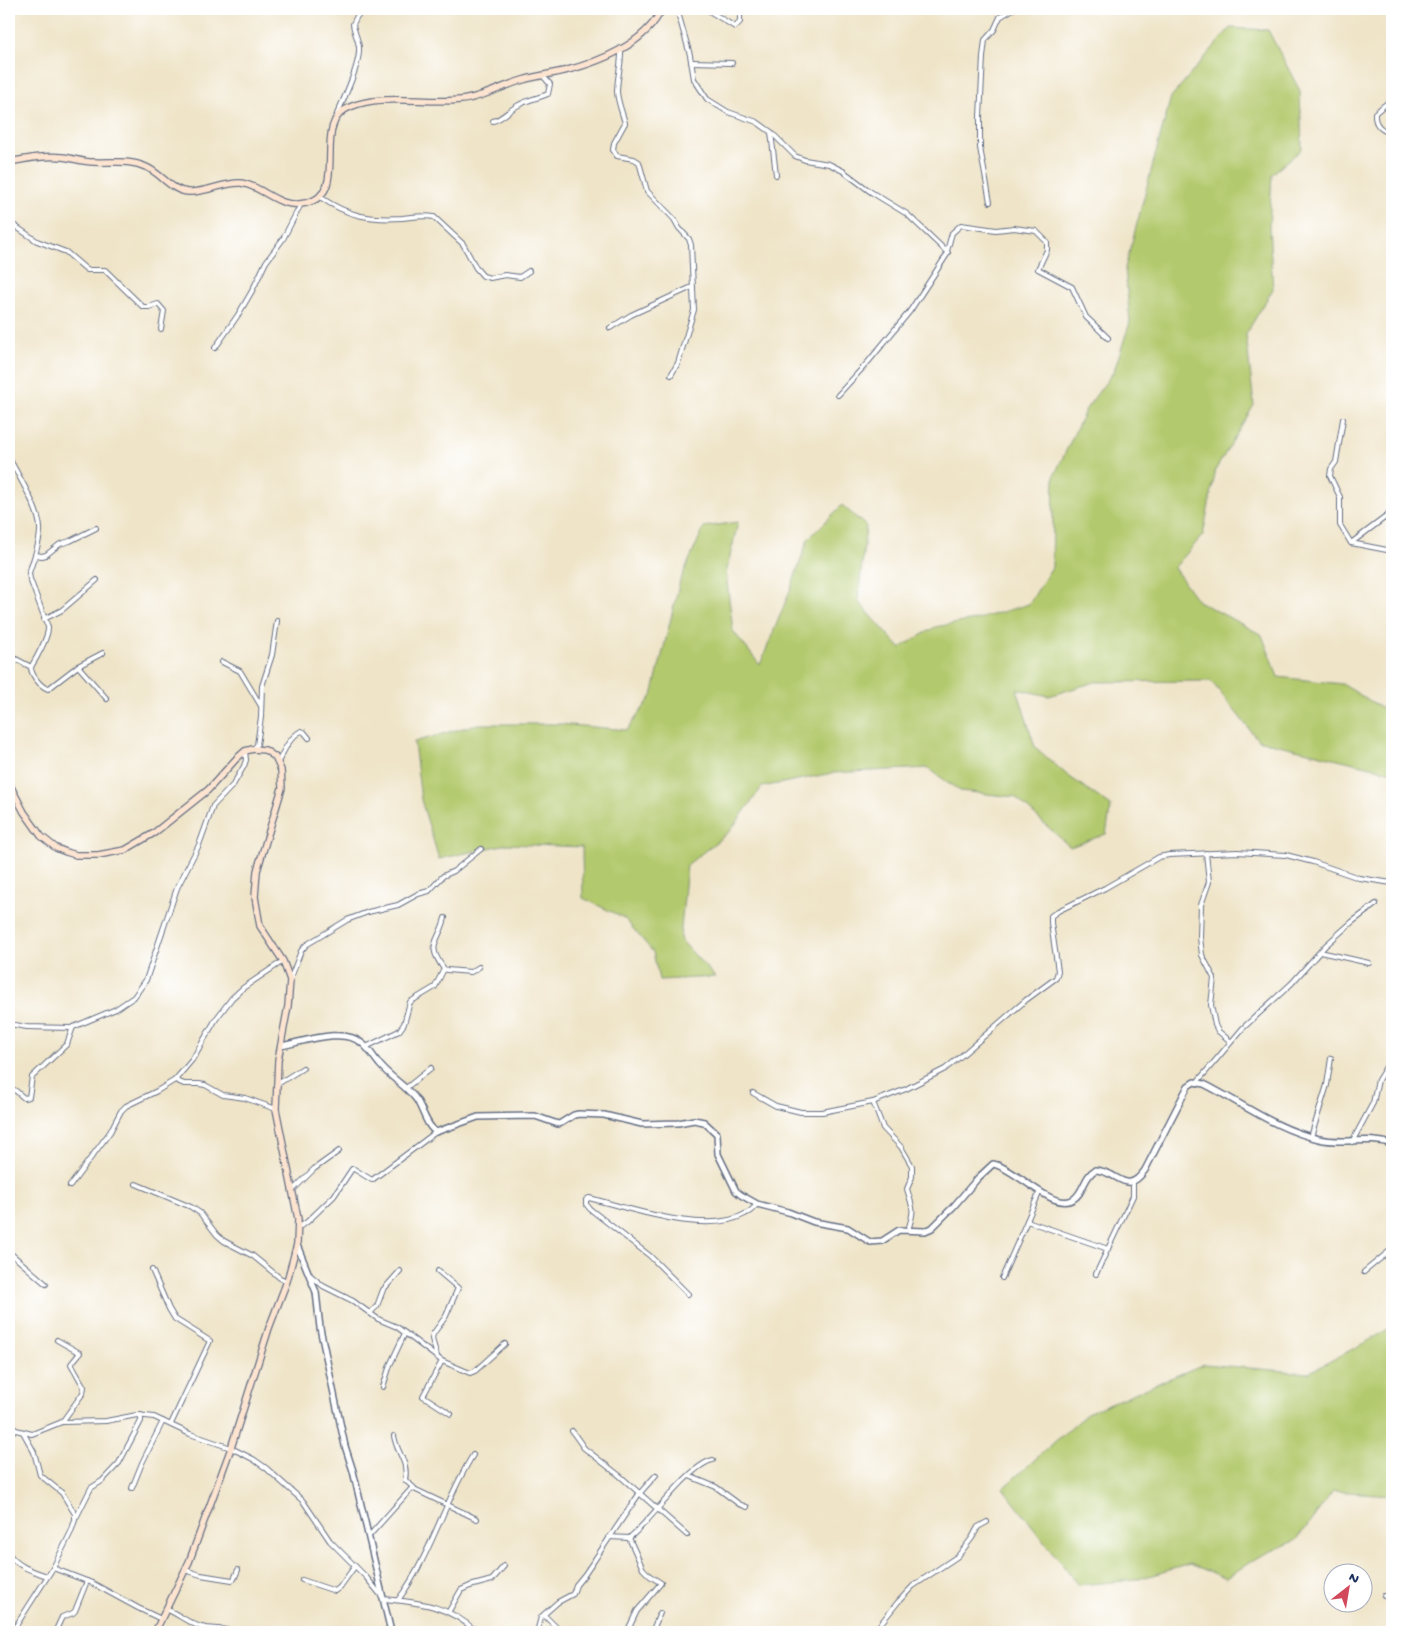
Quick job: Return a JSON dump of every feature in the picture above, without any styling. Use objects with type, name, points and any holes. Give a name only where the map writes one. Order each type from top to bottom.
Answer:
[{"type":"main road","points":[[9,162],[34,157],[60,156],[91,162],[133,163],[153,170],[178,189],[188,192],[241,183],[288,204],[306,203],[320,196],[327,185],[333,122],[336,116],[348,107],[365,102],[461,100],[478,97],[526,79],[566,70],[608,55],[641,36],[652,26],[662,9]]},
{"type":"main road","points":[[9,783],[24,812],[41,836],[56,848],[76,855],[113,854],[140,843],[208,790],[245,751],[253,749],[265,750],[272,754],[278,762],[282,780],[282,788],[257,871],[255,897],[260,926],[283,961],[290,980],[276,1085],[276,1108],[299,1227],[297,1244],[231,1448],[185,1570],[154,1632]]},
{"type":"street","points":[[336,116],[351,83],[358,56],[359,47],[353,24],[357,16],[366,9]]},
{"type":"street","points":[[677,9],[694,80],[708,99],[728,112],[757,122],[771,132],[795,156],[836,167],[907,214],[947,251]]},
{"type":"street","points":[[706,9],[735,27],[740,22],[740,9]]},
{"type":"street","points":[[990,202],[980,148],[985,40],[994,30],[1000,17],[1013,9]]},
{"type":"street","points":[[621,48],[622,58],[618,72],[617,93],[624,123],[614,142],[613,150],[617,156],[634,159],[639,162],[644,185],[650,196],[670,214],[689,239],[693,268],[694,310],[678,363],[671,375]]},
{"type":"street","points":[[691,62],[732,63]]},
{"type":"street","points":[[493,121],[498,120],[509,110],[523,102],[548,94],[550,84],[543,76]]},
{"type":"street","points":[[1392,100],[1375,113],[1374,121],[1378,127],[1392,134]]},
{"type":"street","points":[[771,132],[776,175]]},
{"type":"street","points":[[320,196],[357,216],[391,218],[434,217],[463,244],[476,268],[483,276],[490,278],[505,275],[519,278],[529,270]]},
{"type":"street","points":[[215,348],[238,315],[266,262],[283,239],[300,204]]},
{"type":"street","points":[[9,220],[37,241],[66,252],[87,270],[105,270],[143,307],[158,304],[164,311],[161,329]]},
{"type":"street","points":[[838,394],[869,361],[910,311],[947,256],[952,233],[961,225],[996,230],[1014,228],[1036,231],[1047,242],[1047,250],[1038,269],[1072,287],[1086,317],[1108,338]]},
{"type":"street","points":[[610,328],[631,315],[692,287]]},
{"type":"street","points":[[1343,419],[1336,462],[1331,469],[1330,476],[1340,497],[1340,525],[1351,543],[1392,550]]},
{"type":"street","points":[[9,458],[39,519],[40,532],[36,555],[29,574],[48,633],[31,667],[32,674],[44,688],[48,689],[78,666],[103,653]]},
{"type":"street","points":[[1351,543],[1387,516],[1392,506]]},
{"type":"street","points":[[36,555],[46,555],[60,544],[96,528]]},
{"type":"street","points":[[44,619],[62,610],[97,580]]},
{"type":"street","points":[[253,749],[256,745],[261,717],[262,686],[272,655],[277,621]]},
{"type":"street","points":[[14,658],[31,667]]},
{"type":"street","points":[[222,662],[240,672],[262,706]]},
{"type":"street","points":[[78,666],[107,700]]},
{"type":"street","points":[[278,762],[297,733],[304,732],[309,738]]},
{"type":"street","points":[[9,1024],[65,1029],[128,1003],[143,985],[177,888],[199,845],[213,806],[233,785],[244,766],[245,751]]},
{"type":"street","points":[[290,980],[301,951],[306,945],[347,920],[368,912],[398,905],[418,894],[429,891],[443,876],[454,871],[481,849]]},
{"type":"street","points":[[753,1093],[776,1106],[801,1112],[822,1112],[873,1102],[906,1089],[945,1069],[1026,1000],[1056,978],[1058,971],[1051,916],[1159,857],[1237,852],[1286,855],[1359,878],[1392,883]]},
{"type":"street","points":[[1206,853],[1209,882],[1201,905],[1200,937],[1202,955],[1214,978],[1211,1005],[1214,1025],[1230,1041]]},
{"type":"street","points":[[299,1227],[307,1222],[334,1196],[352,1170],[372,1180],[436,1132],[470,1119],[488,1117],[535,1116],[558,1124],[579,1114],[604,1115],[642,1124],[699,1121],[709,1126],[717,1134],[718,1154],[736,1191],[758,1204],[788,1212],[814,1222],[848,1228],[870,1242],[882,1241],[899,1230],[925,1231],[932,1228],[993,1164],[1006,1167],[1021,1180],[1059,1200],[1067,1201],[1078,1195],[1086,1177],[1095,1170],[1104,1171],[1126,1182],[1133,1183],[1145,1170],[1188,1086],[1198,1081],[1230,1041],[1261,1009],[1292,983],[1320,952],[1352,922],[1376,904]]},
{"type":"street","points":[[445,918],[434,947],[437,960],[444,970],[462,972],[476,970],[479,967]]},
{"type":"street","points":[[1320,952],[1369,963]]},
{"type":"street","points":[[70,1186],[110,1132],[121,1110],[175,1080],[192,1060],[216,1018],[232,998],[243,988],[283,961]]},
{"type":"street","points":[[366,1047],[400,1031],[410,1002],[435,986],[444,970]]},
{"type":"street","points":[[9,1087],[24,1098],[28,1097],[32,1077],[67,1044],[73,1027]]},
{"type":"street","points":[[281,1046],[341,1035],[356,1039],[366,1047],[380,1065],[406,1088],[419,1104],[430,1127],[436,1132]]},
{"type":"street","points":[[1311,1137],[1327,1084],[1331,1058]]},
{"type":"street","points":[[1352,1142],[1373,1103],[1378,1080],[1389,1062]]},
{"type":"street","points":[[276,1085],[303,1068]]},
{"type":"street","points":[[406,1088],[431,1068]]},
{"type":"street","points":[[175,1080],[184,1084],[205,1085],[223,1094],[245,1098],[276,1108]]},
{"type":"street","points":[[1198,1081],[1273,1123],[1311,1137],[1329,1141],[1352,1142],[1375,1139],[1392,1144]]},
{"type":"street","points":[[873,1102],[883,1128],[901,1147],[912,1166],[912,1177],[907,1189],[914,1206],[908,1230]]},
{"type":"street","points":[[292,1191],[314,1170],[339,1151]]},
{"type":"street","points":[[1096,1274],[1133,1196],[1133,1183]]},
{"type":"street","points":[[136,1184],[191,1207],[200,1213],[224,1241],[253,1256],[286,1281]]},
{"type":"street","points":[[1002,1278],[1040,1191]]},
{"type":"street","points":[[688,1294],[650,1256],[590,1209],[586,1204],[586,1200],[589,1198],[640,1212],[710,1223],[746,1214],[758,1204]]},
{"type":"street","points":[[1027,1221],[1108,1249]]},
{"type":"street","points":[[297,1244],[316,1292],[320,1328],[345,1446],[353,1471],[391,1632]]},
{"type":"street","points":[[1364,1272],[1392,1249]]},
{"type":"street","points":[[9,1252],[46,1284]]},
{"type":"street","points":[[152,1270],[175,1319],[210,1341],[171,1424]]},
{"type":"street","points":[[370,1313],[377,1306],[383,1290],[400,1271]]},
{"type":"street","points":[[437,1356],[432,1339],[433,1334],[446,1316],[458,1288],[438,1271]]},
{"type":"street","points":[[309,1274],[323,1286],[353,1301],[378,1320],[397,1327],[442,1361],[472,1373],[505,1344]]},
{"type":"street","points":[[383,1387],[390,1365],[405,1333]]},
{"type":"street","points":[[56,1340],[80,1352],[71,1364],[84,1387],[84,1392],[62,1422]]},
{"type":"street","points":[[442,1361],[423,1396],[451,1414]]},
{"type":"street","points":[[12,1632],[53,1568],[71,1532],[75,1517],[91,1488],[102,1481],[119,1463],[141,1421],[141,1415]]},
{"type":"street","points":[[9,1431],[16,1430],[32,1434],[62,1422],[106,1420],[141,1415],[154,1417],[211,1442],[231,1448],[266,1468],[303,1501],[330,1541],[366,1577],[384,1599],[426,1604],[448,1611],[463,1620],[477,1632]]},
{"type":"street","points":[[132,1488],[163,1421]]},
{"type":"street","points":[[9,1424],[16,1430]]},
{"type":"street","points":[[572,1431],[584,1448],[620,1476],[687,1535]]},
{"type":"street","points":[[23,1432],[34,1452],[40,1475],[62,1493],[73,1509],[75,1517]]},
{"type":"street","points":[[394,1436],[395,1445],[407,1469],[405,1480],[414,1488],[447,1506],[477,1519]]},
{"type":"street","points":[[398,1600],[413,1578],[462,1473],[473,1455]]},
{"type":"street","points":[[610,1537],[629,1538],[658,1510],[688,1476],[705,1462],[713,1460]]},
{"type":"street","points":[[538,1632],[541,1618],[558,1602],[573,1594],[578,1581],[585,1574],[639,1494],[656,1475]]},
{"type":"street","points":[[688,1476],[716,1487],[739,1504],[748,1507]]},
{"type":"street","points":[[369,1536],[411,1489],[414,1488]]},
{"type":"street","points":[[874,1632],[913,1586],[958,1556],[972,1538],[976,1528],[987,1522]]},
{"type":"street","points":[[626,1632],[637,1611],[661,1583],[646,1573],[629,1538]]},
{"type":"street","points":[[9,1554],[14,1561],[22,1566],[48,1576]]},
{"type":"street","points":[[302,1580],[335,1590],[340,1587],[355,1566]]},
{"type":"street","points":[[448,1611],[461,1590],[492,1580],[504,1566]]},
{"type":"street","points":[[53,1568],[87,1581],[161,1619]]},
{"type":"street","points":[[185,1570],[201,1575],[232,1580],[238,1570]]},
{"type":"street","points":[[55,1632],[62,1617],[74,1613],[87,1581]]},
{"type":"street","points":[[1384,1596],[1392,1599]]},
{"type":"street","points":[[166,1609],[202,1627],[225,1628],[236,1632]]},
{"type":"street","points":[[652,1632],[660,1613]]},
{"type":"street","points":[[544,1615],[561,1632]]},
{"type":"green space","points":[[1230,28],[1268,30],[1300,91],[1302,149],[1272,174],[1269,228],[1273,289],[1246,334],[1254,405],[1216,469],[1203,535],[1174,568],[1198,601],[1262,635],[1278,677],[1342,684],[1392,714],[1392,772],[1258,740],[1211,681],[1095,682],[1049,696],[1017,689],[1035,747],[1067,775],[1111,806],[1106,834],[1070,847],[1015,797],[960,791],[928,768],[832,773],[762,787],[730,831],[687,865],[680,939],[715,977],[659,980],[653,952],[624,918],[583,898],[582,847],[507,844],[439,859],[421,800],[414,742],[478,724],[559,724],[627,730],[652,696],[680,581],[704,527],[738,522],[726,574],[733,631],[760,665],[791,588],[808,539],[842,505],[866,526],[858,601],[900,648],[935,627],[975,620],[1029,604],[1052,567],[1054,476],[1086,409],[1114,371],[1130,322],[1125,268],[1171,97]]},
{"type":"green space","points":[[1390,1329],[1392,1331],[1392,1495],[1333,1491],[1297,1540],[1258,1557],[1226,1578],[1190,1564],[1135,1580],[1078,1585],[1003,1488],[1087,1413],[1204,1364],[1308,1373]]}]
